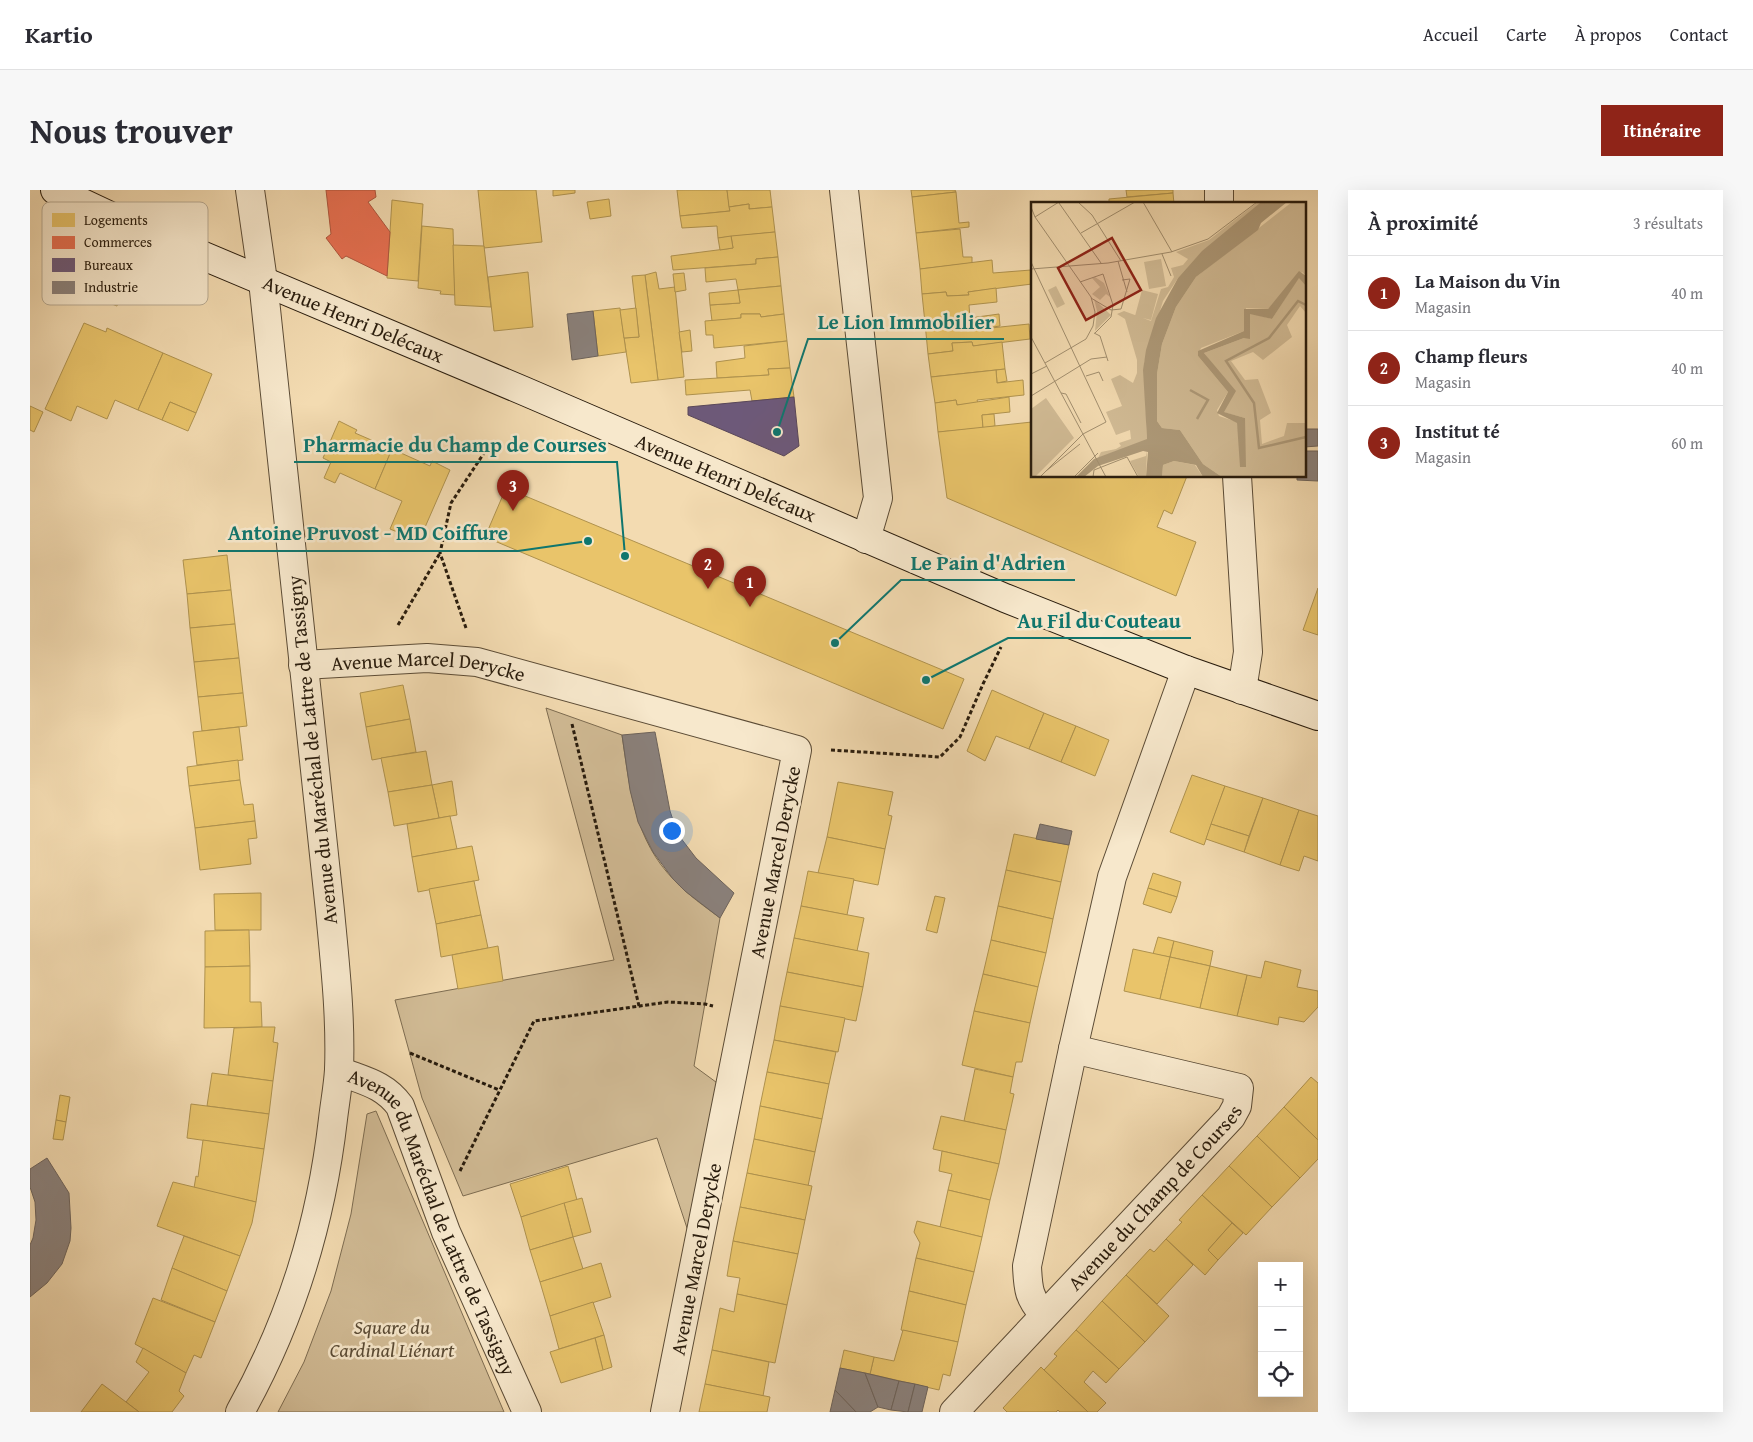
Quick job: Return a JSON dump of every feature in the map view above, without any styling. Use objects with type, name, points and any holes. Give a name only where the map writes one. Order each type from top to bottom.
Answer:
[{"type":"street","name":"Avenue Henri Delécaux","points":[[55,190],[80,202]]},
{"type":"street","name":"Avenue du Maréchal de Lattre de Tassigny","points":[[240,1412],[271,1354],[286,1318],[309,1248],[326,1170],[339,1071],[335,963],[263,281],[250,190]]},
{"type":"street","points":[[844,190],[878,498],[866,539]]},
{"type":"street","name":"Avenue Henri Delécaux","points":[[208,258],[515,387],[1005,598],[1186,670],[1318,716]]},
{"type":"street","points":[[1236,478],[1248,652],[1242,690]]},
{"type":"street","name":"Avenue Marcel Derycke","points":[[303,665],[426,658],[477,662],[797,750],[665,1412]]},
{"type":"street","points":[[1044,1316],[1034,1303],[1028,1284],[1027,1266],[1073,1049],[1112,877],[1186,670]]},
{"type":"street","name":"Avenue du Champ de Courses","points":[[954,1412],[1231,1117],[1237,1106],[1239,1088],[1073,1049]]},
{"type":"street","name":"Avenue du Maréchal de Lattre de Tassigny","points":[[339,1071],[383,1088],[400,1106],[438,1208],[527,1412]]},
{"type":"path","points":[[378,660],[440,552],[451,503],[486,450]]},
{"type":"path","points":[[440,552],[477,662]]},
{"type":"path","points":[[797,750],[840,750],[940,757],[960,737],[982,684],[1001,647]]},
{"type":"path","points":[[566,686],[570,716],[639,1006]]},
{"type":"path","points":[[438,1208],[456,1179],[534,1021],[668,1002],[705,1004],[745,1015]]},
{"type":"path","points":[[410,1053],[499,1090]]},
{"type":"green space","points":[[546,708],[622,735],[631,794],[642,831],[651,848],[661,865],[680,886],[720,918],[694,1066],[720,1085],[693,1246],[657,1138],[463,1196],[422,1098],[395,1000],[614,960]]},
{"type":"green space","name":"Square du Cardinal Liénart","points":[[376,1111],[504,1412],[278,1412],[304,1362],[331,1291],[351,1214],[367,1114]]},
{"type":"building: Logements","points":[[478,190],[536,190],[542,242],[484,248]]},
{"type":"building: Logements","points":[[553,190],[575,190],[575,193],[553,196]]},
{"type":"building: Logements","points":[[677,190],[727,190],[730,211],[680,216]]},
{"type":"building: Logements","points":[[727,190],[770,190],[772,207],[749,209],[749,204],[729,207]]},
{"type":"building: Logements","points":[[911,190],[955,190],[956,192],[912,197]]},
{"type":"building: Logements","points":[[1126,190],[1173,190],[1173,193],[1127,197]]},
{"type":"building: Logements","points":[[956,192],[959,223],[969,222],[969,227],[916,233],[912,197]]},
{"type":"building: Logements","points":[[1173,193],[1174,202],[1109,202],[1109,199]]},
{"type":"building: Logements","points":[[609,199],[611,216],[590,219],[587,202]]},
{"type":"building: Logements","points":[[392,200],[423,204],[418,281],[387,278]]},
{"type":"building: Logements","points":[[749,204],[749,209],[772,207],[775,232],[718,238],[717,226],[682,228],[680,216],[730,211],[729,207]]},
{"type":"building: Logements","points":[[422,226],[453,229],[455,295],[440,294],[441,291],[418,288]]},
{"type":"building: Logements","points":[[960,229],[963,257],[972,257],[972,263],[920,269],[916,233]]},
{"type":"building: Logements","points":[[775,232],[778,257],[756,259],[756,264],[673,270],[671,256],[733,248],[731,236]]},
{"type":"building: Logements","points":[[731,236],[733,248],[720,250],[718,238]]},
{"type":"building: Logements","points":[[453,245],[484,246],[491,307],[455,305]]},
{"type":"building: Logements","points":[[778,257],[781,286],[738,290],[736,279],[706,282],[705,268],[756,264],[756,259]]},
{"type":"building: Logements","points":[[992,260],[993,273],[1031,270],[1031,284],[968,292],[969,295],[947,296],[946,292],[922,294],[920,269]]},
{"type":"building: Logements","points":[[528,272],[533,327],[494,331],[488,277]]},
{"type":"building: Logements","points":[[656,272],[659,289],[675,287],[684,377],[658,380],[645,275]]},
{"type":"building: Logements","points":[[684,273],[686,290],[675,292],[673,274]]},
{"type":"building: Logements","points":[[645,275],[658,380],[631,383],[624,338],[639,337],[632,276]]},
{"type":"building: Logements","points":[[781,286],[784,314],[761,317],[760,314],[741,314],[741,318],[712,321],[710,305],[740,303],[738,290]]},
{"type":"building: Logements","points":[[996,288],[997,302],[969,305],[970,318],[925,323],[922,294],[946,292],[947,296],[969,295],[968,292]]},
{"type":"building: Logements","points":[[738,290],[740,303],[710,305],[709,293]]},
{"type":"building: Logements","points":[[620,308],[626,352],[598,356],[593,311]]},
{"type":"building: Logements","points":[[636,308],[639,337],[624,338],[620,310]]},
{"type":"building: Logements","points":[[741,314],[760,314],[761,317],[784,314],[787,341],[714,348],[713,335],[706,335],[705,321],[741,318]]},
{"type":"building: Logements","points":[[999,314],[1000,326],[972,330],[970,318]]},
{"type":"building: Logements","points":[[970,318],[972,330],[1029,324],[1030,339],[973,346],[972,342],[952,343],[953,351],[928,354],[925,323]]},
{"type":"building: Logements","points":[[84,323],[106,332],[107,328],[163,353],[138,410],[115,400],[107,419],[77,406],[71,421],[45,409]]},
{"type":"building: Logements","points":[[690,330],[692,351],[682,352],[679,332]]},
{"type":"building: Logements","points":[[787,341],[790,368],[768,369],[769,375],[717,378],[716,362],[745,358],[744,346]]},
{"type":"building: Logements","points":[[972,342],[973,346],[1002,342],[1005,369],[931,377],[928,354],[953,351],[952,343]]},
{"type":"building: Logements","points":[[163,353],[212,374],[196,413],[170,402],[162,420],[138,410]]},
{"type":"building: Logements","points":[[790,368],[794,397],[752,401],[750,390],[686,395],[685,380],[769,375],[768,369]]},
{"type":"building: Logements","points":[[1005,369],[1007,381],[997,383],[996,370]]},
{"type":"building: Logements","points":[[996,370],[997,383],[1023,380],[1024,395],[977,400],[978,403],[957,405],[956,400],[935,403],[931,377]]},
{"type":"building: Logements","points":[[1009,397],[1010,412],[982,415],[983,428],[938,432],[935,403],[956,400],[957,405]]},
{"type":"building: Logements","points":[[170,402],[196,413],[188,431],[162,420]]},
{"type":"building: Logements","points":[[30,406],[43,412],[34,432],[30,430]]},
{"type":"building: Logements","points":[[994,414],[995,426],[983,428],[982,415]]},
{"type":"building: Logements","points":[[339,421],[357,430],[355,433],[392,449],[375,489],[340,473],[335,483],[324,478],[331,462],[323,458]]},
{"type":"building: Logements","points":[[1031,422],[1031,478],[1186,478],[1172,514],[1164,510],[1157,527],[1196,542],[1176,596],[947,498],[938,432]]},
{"type":"building: Logements","points":[[392,449],[430,466],[432,461],[450,470],[419,541],[390,529],[402,501],[375,489]]},
{"type":"building: Logements","points":[[506,488],[964,679],[943,729],[485,537]]},
{"type":"building: Logements","points":[[227,555],[231,590],[187,594],[183,560]]},
{"type":"building: Logements","points":[[1318,588],[1318,635],[1303,630]]},
{"type":"building: Logements","points":[[231,590],[235,624],[190,628],[187,594]]},
{"type":"building: Logements","points":[[235,624],[239,658],[194,662],[190,628]]},
{"type":"building: Logements","points":[[239,658],[243,693],[198,697],[194,662]]},
{"type":"building: Logements","points":[[403,685],[410,719],[366,727],[360,693]]},
{"type":"building: Logements","points":[[992,690],[1044,713],[1029,749],[996,736],[985,761],[967,751]]},
{"type":"building: Logements","points":[[243,693],[247,726],[202,731],[198,697]]},
{"type":"building: Logements","points":[[1044,713],[1076,726],[1061,762],[1029,749]]},
{"type":"building: Logements","points":[[410,719],[416,752],[372,760],[366,727]]},
{"type":"building: Logements","points":[[1076,726],[1109,740],[1095,776],[1061,762]]},
{"type":"building: Logements","points":[[239,727],[243,760],[197,765],[193,732]]},
{"type":"building: Logements","points":[[426,751],[432,785],[388,792],[381,758]]},
{"type":"building: Logements","points":[[238,760],[240,780],[189,786],[187,767]]},
{"type":"building: Logements","points":[[1192,775],[1225,786],[1204,845],[1170,832]]},
{"type":"building: Logements","points":[[240,780],[244,805],[253,804],[255,821],[195,828],[189,786]]},
{"type":"building: Logements","points":[[452,781],[457,815],[439,818],[432,785]]},
{"type":"building: Logements","points":[[838,782],[893,792],[888,815],[892,816],[885,849],[827,837]]},
{"type":"building: Logements","points":[[432,785],[439,818],[394,826],[388,792]]},
{"type":"building: Logements","points":[[1225,786],[1263,798],[1249,836],[1211,824]]},
{"type":"building: Logements","points":[[1263,798],[1299,810],[1280,865],[1244,852]]},
{"type":"building: Logements","points":[[1299,810],[1318,816],[1318,861],[1304,856],[1299,871],[1280,865]]},
{"type":"building: Logements","points":[[450,816],[457,849],[412,857],[407,824]]},
{"type":"building: Logements","points":[[255,821],[257,838],[248,839],[251,864],[200,870],[195,828]]},
{"type":"building: Logements","points":[[1211,824],[1249,836],[1244,852],[1206,839]]},
{"type":"building: Logements","points":[[1014,834],[1069,845],[1061,882],[1006,870]]},
{"type":"building: Logements","points":[[827,837],[885,849],[878,885],[818,873]]},
{"type":"building: Logements","points":[[472,846],[479,880],[418,892],[412,857]]},
{"type":"building: Logements","points":[[1006,870],[1061,882],[1053,919],[998,906]]},
{"type":"building: Logements","points":[[808,871],[854,879],[847,915],[801,906]]},
{"type":"building: Logements","points":[[1153,873],[1181,882],[1177,897],[1148,888]]},
{"type":"building: Logements","points":[[474,881],[481,915],[436,924],[429,889]]},
{"type":"building: Logements","points":[[1148,888],[1177,897],[1171,913],[1143,904]]},
{"type":"building: Logements","points":[[261,893],[261,930],[215,930],[214,894]]},
{"type":"building: Logements","points":[[935,896],[945,898],[937,933],[926,930]]},
{"type":"building: Logements","points":[[801,906],[864,918],[857,951],[794,938]]},
{"type":"building: Logements","points":[[998,906],[1053,919],[1046,953],[991,940]]},
{"type":"building: Logements","points":[[481,915],[488,948],[441,957],[436,924]]},
{"type":"building: Logements","points":[[249,930],[250,966],[205,967],[205,931]]},
{"type":"building: Logements","points":[[1158,937],[1174,941],[1170,957],[1153,954]]},
{"type":"building: Logements","points":[[794,938],[869,953],[863,987],[787,972]]},
{"type":"building: Logements","points":[[991,940],[1046,953],[1038,987],[983,974]]},
{"type":"building: Logements","points":[[1174,941],[1213,951],[1210,966],[1170,957]]},
{"type":"building: Logements","points":[[498,946],[503,981],[458,989],[452,955]]},
{"type":"building: Logements","points":[[1133,949],[1170,957],[1160,999],[1124,991]]},
{"type":"building: Logements","points":[[1170,957],[1210,966],[1200,1008],[1160,999]]},
{"type":"building: Logements","points":[[1265,961],[1301,970],[1297,987],[1318,991],[1318,1007],[1304,1022],[1279,1017],[1278,1025],[1237,1016],[1247,975],[1261,978]]},
{"type":"building: Logements","points":[[250,966],[250,1002],[261,1002],[262,1027],[204,1028],[205,967]]},
{"type":"building: Logements","points":[[1210,966],[1247,975],[1237,1016],[1200,1008]]},
{"type":"building: Logements","points":[[787,972],[863,987],[856,1021],[780,1006]]},
{"type":"building: Logements","points":[[983,974],[1038,987],[1030,1023],[974,1011]]},
{"type":"building: Logements","points":[[780,1006],[845,1018],[838,1052],[774,1040]]},
{"type":"building: Logements","points":[[974,1011],[1030,1023],[1022,1062],[1016,1062],[1013,1077],[962,1065]]},
{"type":"building: Logements","points":[[275,1027],[273,1042],[278,1043],[273,1081],[228,1075],[234,1028]]},
{"type":"building: Logements","points":[[774,1040],[836,1052],[829,1084],[767,1072]]},
{"type":"building: Logements","points":[[975,1069],[1013,1077],[1010,1093],[1014,1094],[1006,1130],[964,1121]]},
{"type":"building: Logements","points":[[767,1072],[829,1084],[822,1119],[760,1106]]},
{"type":"building: Logements","points":[[212,1073],[273,1081],[269,1114],[207,1106]]},
{"type":"building: Logements","points":[[1311,1077],[1318,1083],[1318,1140],[1284,1107]]},
{"type":"building: Logements","points":[[60,1095],[70,1097],[66,1122],[56,1120]]},
{"type":"building: Logements","points":[[191,1104],[269,1114],[264,1149],[187,1138]]},
{"type":"building: Logements","points":[[760,1106],[822,1119],[815,1152],[754,1139]]},
{"type":"building: Logements","points":[[1284,1107],[1318,1140],[1318,1159],[1300,1178],[1257,1136]]},
{"type":"building: Logements","points":[[941,1116],[1006,1130],[999,1164],[933,1149]]},
{"type":"building: Logements","points":[[56,1120],[66,1122],[63,1140],[53,1139]]},
{"type":"building: Logements","points":[[1257,1136],[1300,1178],[1272,1207],[1229,1166]]},
{"type":"building: Logements","points":[[754,1139],[815,1152],[808,1186],[747,1173]]},
{"type":"building: Logements","points":[[203,1140],[264,1149],[256,1202],[194,1188],[196,1176],[198,1177]]},
{"type":"building: Logements","points":[[942,1151],[999,1164],[990,1200],[948,1190],[952,1174],[939,1171]]},
{"type":"building: Logements","points":[[568,1166],[577,1200],[521,1217],[510,1184]]},
{"type":"building: Logements","points":[[1229,1166],[1272,1207],[1246,1235],[1202,1195]]},
{"type":"building: Logements","points":[[747,1173],[812,1186],[805,1220],[740,1207]]},
{"type":"building: Logements","points":[[173,1182],[256,1202],[252,1223],[240,1256],[157,1226]]},
{"type":"building: Logements","points":[[948,1190],[990,1200],[982,1237],[940,1227]]},
{"type":"building: Logements","points":[[1202,1195],[1232,1223],[1208,1250],[1218,1260],[1205,1275],[1166,1239],[1182,1222],[1179,1220]]},
{"type":"building: Logements","points":[[582,1198],[591,1232],[573,1237],[564,1203]]},
{"type":"building: Logements","points":[[564,1203],[573,1237],[530,1250],[521,1217]]},
{"type":"building: Logements","points":[[740,1207],[805,1220],[798,1254],[733,1241]]},
{"type":"building: Logements","points":[[917,1221],[982,1237],[974,1272],[916,1258],[920,1243],[914,1232]]},
{"type":"building: Logements","points":[[1232,1223],[1243,1233],[1218,1260],[1208,1250]]},
{"type":"building: Logements","points":[[184,1236],[240,1256],[227,1291],[172,1268]]},
{"type":"building: Logements","points":[[573,1237],[583,1269],[540,1282],[530,1250]]},
{"type":"building: Logements","points":[[1166,1239],[1193,1265],[1157,1304],[1126,1275],[1150,1249],[1154,1252]]},
{"type":"building: Logements","points":[[733,1241],[798,1254],[787,1305],[737,1294],[740,1278],[727,1276]]},
{"type":"building: Logements","points":[[916,1258],[974,1272],[966,1305],[909,1291]]},
{"type":"building: Logements","points":[[601,1263],[611,1297],[550,1316],[540,1282]]},
{"type":"building: Logements","points":[[172,1268],[227,1291],[215,1322],[161,1300]]},
{"type":"building: Logements","points":[[1126,1275],[1169,1316],[1145,1342],[1102,1301]]},
{"type":"building: Logements","points":[[909,1291],[966,1305],[958,1342],[901,1330]]},
{"type":"building: Logements","points":[[737,1294],[787,1305],[775,1363],[712,1350],[720,1308],[734,1312]]},
{"type":"building: Logements","points":[[153,1298],[215,1322],[201,1358],[194,1355],[186,1373],[135,1344]]},
{"type":"building: Logements","points":[[1102,1301],[1145,1342],[1119,1369],[1076,1330]]},
{"type":"building: Logements","points":[[593,1302],[604,1335],[559,1349],[550,1316]]},
{"type":"building: Logements","points":[[903,1330],[958,1342],[950,1376],[943,1374],[939,1390],[870,1374],[874,1357],[894,1361]]},
{"type":"building: Logements","points":[[1076,1330],[1119,1369],[1106,1383],[1093,1371],[1084,1382],[1106,1403],[1097,1412],[1088,1412],[1044,1370],[1057,1356],[1054,1354]]},
{"type":"building: Logements","points":[[604,1335],[612,1367],[603,1370],[595,1338]]},
{"type":"building: Logements","points":[[595,1338],[603,1370],[561,1383],[550,1352]]},
{"type":"building: Logements","points":[[143,1348],[186,1373],[179,1391],[184,1396],[172,1412],[139,1412],[126,1402],[149,1372],[136,1362]]},
{"type":"building: Logements","points":[[712,1350],[769,1362],[763,1396],[705,1384]]},
{"type":"building: Logements","points":[[844,1350],[874,1357],[870,1374],[840,1368]]},
{"type":"building: Logements","points":[[1041,1367],[1088,1412],[1060,1412],[1058,1410],[1056,1412],[1007,1412],[1003,1408]]},
{"type":"building: Logements","points":[[102,1384],[126,1402],[139,1412],[81,1412]]},
{"type":"building: Logements","points":[[705,1384],[770,1397],[767,1412],[699,1412]]},
{"type":"building: Commerces","points":[[326,190],[375,190],[376,197],[368,202],[390,232],[387,276],[346,256],[342,259],[326,238],[331,234]]},
{"type":"building: Bureaux","points":[[794,397],[799,446],[784,456],[688,415],[688,407]]},
{"type":"building: Industrie","points":[[593,311],[598,356],[572,360],[567,314]]},
{"type":"building: Industrie","points":[[1306,429],[1318,429],[1318,446],[1306,447]]},
{"type":"building: Industrie","points":[[1306,451],[1318,451],[1318,481],[1297,480],[1297,478],[1306,478]]},
{"type":"building: Industrie","points":[[655,732],[670,811],[676,829],[696,858],[734,893],[720,918],[685,891],[673,879],[653,852],[638,822],[630,790],[622,735]]},
{"type":"building: Industrie","points":[[1040,824],[1072,831],[1069,845],[1036,839]]},
{"type":"building: Industrie","points":[[47,1158],[69,1193],[70,1241],[62,1264],[47,1283],[30,1297],[30,1245],[36,1220],[35,1202],[30,1187],[30,1169]]},
{"type":"building: Industrie","points":[[840,1368],[865,1373],[878,1407],[870,1412],[856,1412],[835,1390]]},
{"type":"building: Industrie","points":[[865,1373],[899,1381],[891,1410],[878,1407]]},
{"type":"building: Industrie","points":[[899,1381],[915,1384],[908,1412],[891,1410]]},
{"type":"building: Industrie","points":[[915,1384],[928,1387],[922,1412],[908,1412]]},
{"type":"building: Industrie","points":[[835,1390],[856,1412],[830,1412]]},
{"type":"place","name":"Le Lion Immobilier","points":[[777,432]]},
{"type":"place","name":"Institut té","points":[[513,511]]},
{"type":"place","name":"Antoine Pruvost - MD Coiffure","points":[[588,541]]},
{"type":"place","name":"Pharmacie du Champ de Courses","points":[[625,556]]},
{"type":"place","name":"Champ fleurs","points":[[708,589]]},
{"type":"place","name":"La Maison du Vin","points":[[750,607]]},
{"type":"place","name":"Le Pain d'Adrien","points":[[835,643]]},
{"type":"place","name":"Au Fil du Couteau","points":[[926,680]]}]
